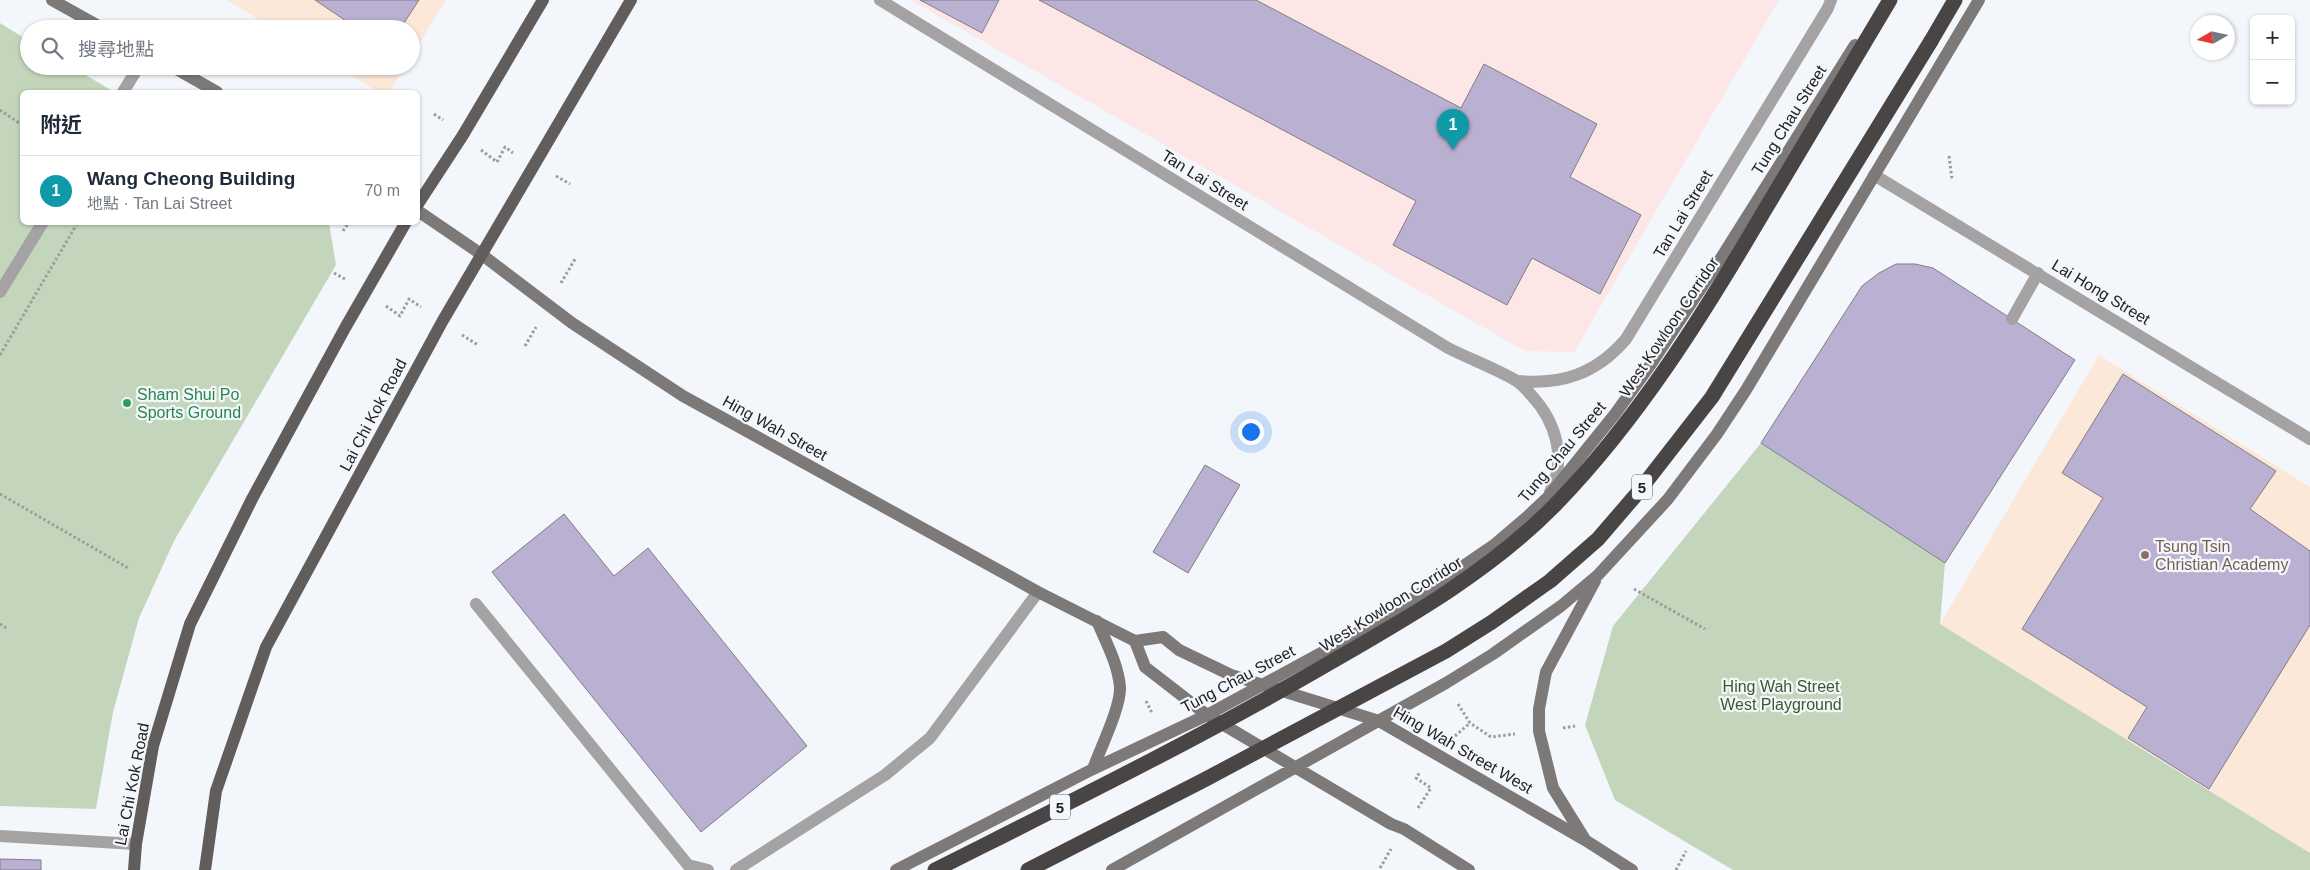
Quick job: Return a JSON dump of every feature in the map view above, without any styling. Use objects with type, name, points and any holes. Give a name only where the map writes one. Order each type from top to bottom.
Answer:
[{"type":"highway","name":"West Kowloon Corridor","points":[[935,870],[1257,705],[1429,605],[1514,543],[1582,476],[1635,408],[1698,320],[1890,0]]},
{"type":"highway","name":"5","points":[[1028,870],[1204,780],[1446,651],[1492,622],[1550,581],[1598,539],[1635,496],[1712,397],[1780,290],[1955,0]]},
{"type":"main road","points":[[420,201],[463,135],[543,0]]},
{"type":"main road","name":"Lai Chi Kok Road","points":[[205,870],[216,791],[266,647],[480,254],[631,0]]},
{"type":"main road","name":"Lai Chi Kok Road","points":[[134,870],[136,844],[153,746],[190,624],[252,499],[404,225]]},
{"type":"street","points":[[52,0],[88,20]]},
{"type":"street","name":"Tan Lai Street","points":[[880,0],[1448,348],[1517,381],[1544,410],[1555,431],[1558,458],[1554,484],[1548,497]]},
{"type":"street","name":"Tan Lai Street","points":[[1517,381],[1546,383],[1581,373],[1612,355],[1626,339],[1828,8],[1831,0]]},
{"type":"street","name":"Tung Chau Street","points":[[896,870],[1093,769],[1207,715],[1378,621],[1456,572],[1494,545],[1528,516],[1548,497],[1616,414],[1651,364],[1721,258],[1883,0]]},
{"type":"street","points":[[1112,870],[1297,768],[1493,654],[1561,606],[1598,575],[1668,499],[1717,434],[1773,346],[1979,0]]},
{"type":"street","points":[[124,90],[133,75]]},
{"type":"street","points":[[187,75],[213,90]]},
{"type":"street","name":"Lai Hong Street","points":[[1874,175],[2310,439]]},
{"type":"street","name":"Hing Wah Street","points":[[420,213],[480,254],[572,323],[683,396],[1038,592],[1136,641]]},
{"type":"street","points":[[0,292],[41,225]]},
{"type":"street","points":[[2012,319],[2038,273]]},
{"type":"street","points":[[1585,840],[1553,788],[1539,731],[1539,709],[1546,672],[1598,575]]},
{"type":"street","points":[[736,870],[885,775],[930,738],[1038,592]]},
{"type":"street","points":[[476,604],[688,866],[708,870]]},
{"type":"street","points":[[1093,769],[1116,710],[1120,690],[1113,658],[1097,621]]},
{"type":"street","points":[[1265,684],[1231,674],[1179,650],[1163,637],[1136,641],[1145,667],[1207,715],[1391,824],[1404,829],[1469,870]]},
{"type":"street","name":"Hing Wah Street West","points":[[1265,684],[1379,721],[1585,840],[1632,870]]},
{"type":"street","points":[[0,836],[136,844]]},
{"type":"path","points":[[0,110],[20,124]]},
{"type":"path","points":[[434,114],[497,162],[504,147],[570,184]]},
{"type":"path","points":[[1949,156],[1952,179]]},
{"type":"path","points":[[0,355],[76,225]]},
{"type":"path","points":[[343,231],[346,225]]},
{"type":"path","points":[[334,272],[400,316],[409,299],[478,345]]},
{"type":"path","points":[[0,494],[128,568]]},
{"type":"path","points":[[1634,589],[1705,629]]},
{"type":"path","points":[[0,624],[8,629]]},
{"type":"path","points":[[1380,868],[1431,788],[1416,778],[1435,753],[1470,723]]},
{"type":"path","points":[[1676,870],[1686,851]]},
{"type":"shaded area","points":[[227,0],[446,0],[420,42],[420,20],[259,20]]},
{"type":"shaded area","points":[[911,0],[1779,0],[1574,352],[1525,351]]},
{"type":"shaded area","points":[[351,75],[399,75],[390,90],[376,90]]},
{"type":"shaded area","name":"Tsung Tsin Christian Academy","points":[[2099,355],[2310,487],[2310,853],[1940,624]]},
{"type":"green space","name":"Sham Shui Po Sports Ground","points":[[0,23],[20,35],[20,75],[86,75],[111,90],[20,90],[20,225],[329,225],[336,265],[174,541],[139,618],[113,712],[96,809],[0,806]]},
{"type":"green space","name":"Hing Wah Street West Playground","points":[[1761,443],[1945,563],[1940,624],[2310,853],[2310,870],[1733,870],[1615,800],[1585,725],[1613,626]]},
{"type":"building","points":[[315,0],[419,0],[406,20],[345,20]]},
{"type":"building","points":[[920,0],[999,0],[982,33]]},
{"type":"building","points":[[1039,0],[1256,0],[1461,108],[1484,64],[1597,124],[1570,177],[1641,215],[1600,294],[1532,258],[1507,305],[1393,245],[1416,201]]},
{"type":"building","points":[[1896,264],[1915,264],[1933,268],[2075,360],[1945,563],[1761,443],[1862,286],[1879,273]]},
{"type":"building","name":"Tsung Tsin Christian Academy","points":[[2123,374],[2276,471],[2250,509],[2310,551],[2310,625],[2209,789],[2128,738],[2147,707],[2022,629],[2103,498],[2062,473]]},
{"type":"building","points":[[1205,465],[1240,485],[1188,573],[1153,552]]},
{"type":"building","points":[[564,514],[614,576],[648,548],[807,746],[701,832],[492,572]]},
{"type":"building","points":[[0,859],[41,860],[41,870],[0,870]]},
{"type":"place","name":"Wang Cheong Building","points":[[1453,150]]},
{"type":"place","name":"Sham Shui Po Sports Ground","points":[[127,403]]},
{"type":"place","name":"Tsung Tsin Christian Academy","points":[[2145,555]]}]
